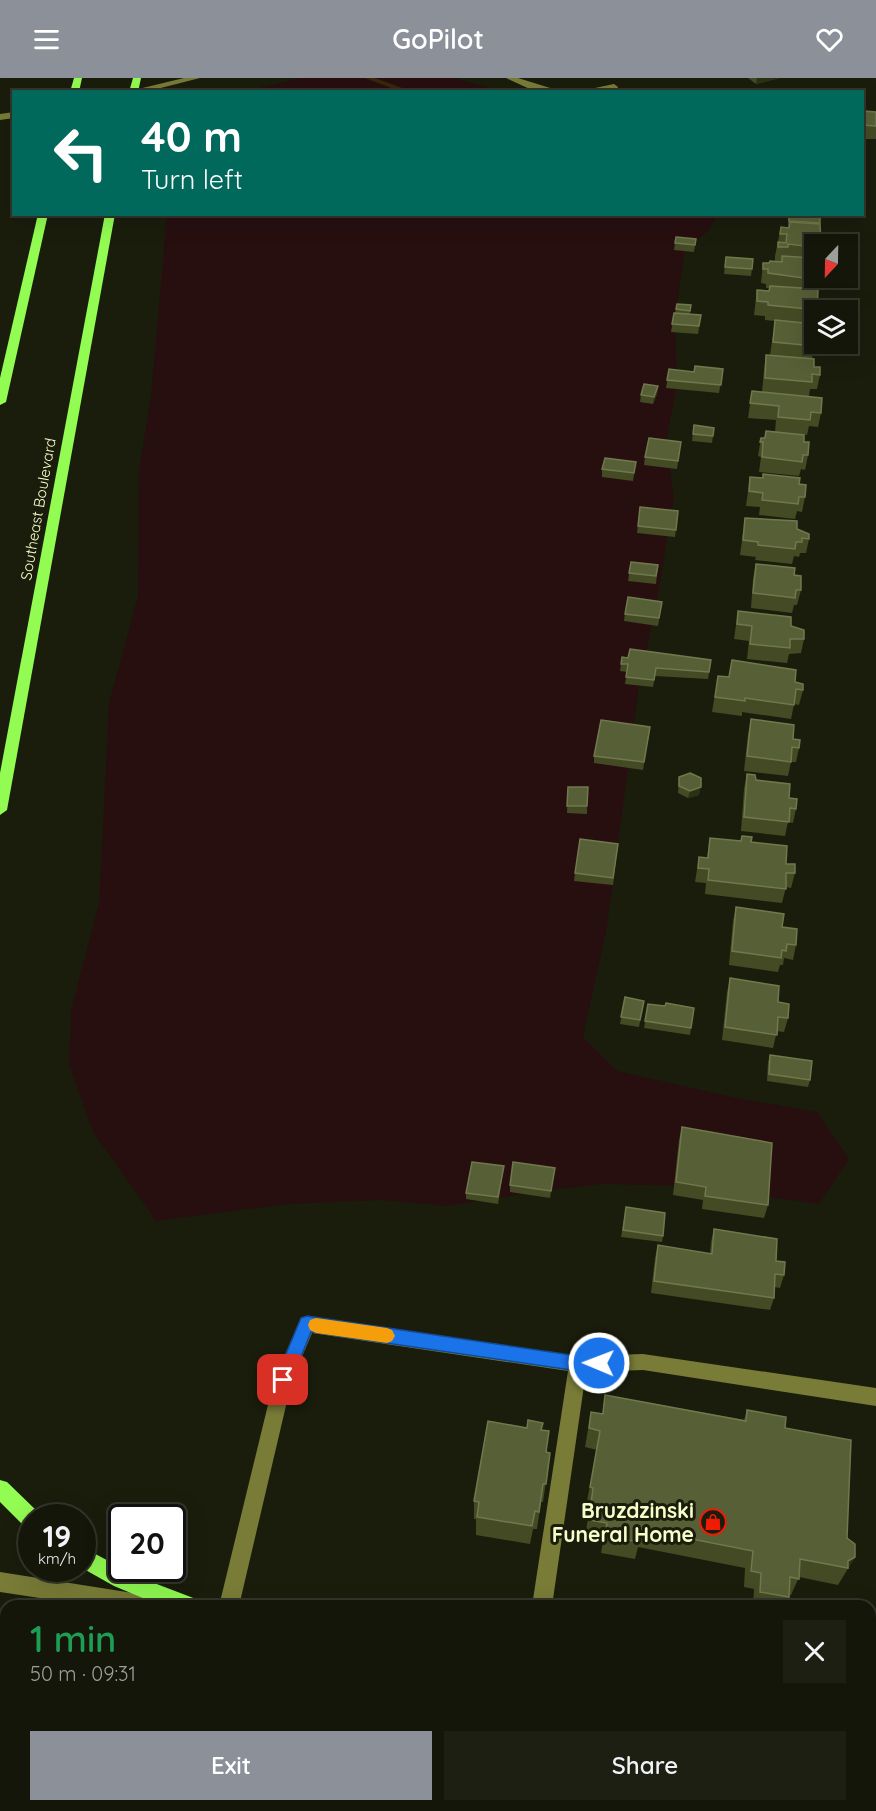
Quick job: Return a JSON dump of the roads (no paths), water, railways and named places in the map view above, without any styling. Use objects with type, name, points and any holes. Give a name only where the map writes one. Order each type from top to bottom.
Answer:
[{"type":"main road","points":[[0,402],[43,216]]},
{"type":"main road","name":"Southeast Boulevard","points":[[0,810],[110,216]]},
{"type":"main road","points":[[0,1489],[18,1506]]},
{"type":"main road","points":[[96,1566],[149,1593],[171,1600]]},
{"type":"street","points":[[137,90],[196,78]]},
{"type":"street","points":[[510,78],[532,87],[548,90]]},
{"type":"street","points":[[594,90],[614,87]]},
{"type":"street","points":[[230,1600],[283,1380],[307,1324],[578,1364],[643,1362],[876,1397]]},
{"type":"street","points":[[543,1600],[578,1364]]},
{"type":"street","points":[[0,1582],[114,1600]]},
{"type":"waterway","points":[[368,78],[404,90]]},
{"type":"place","name":"Bruzdzinski Funeral Home","points":[[713,1522]]}]
